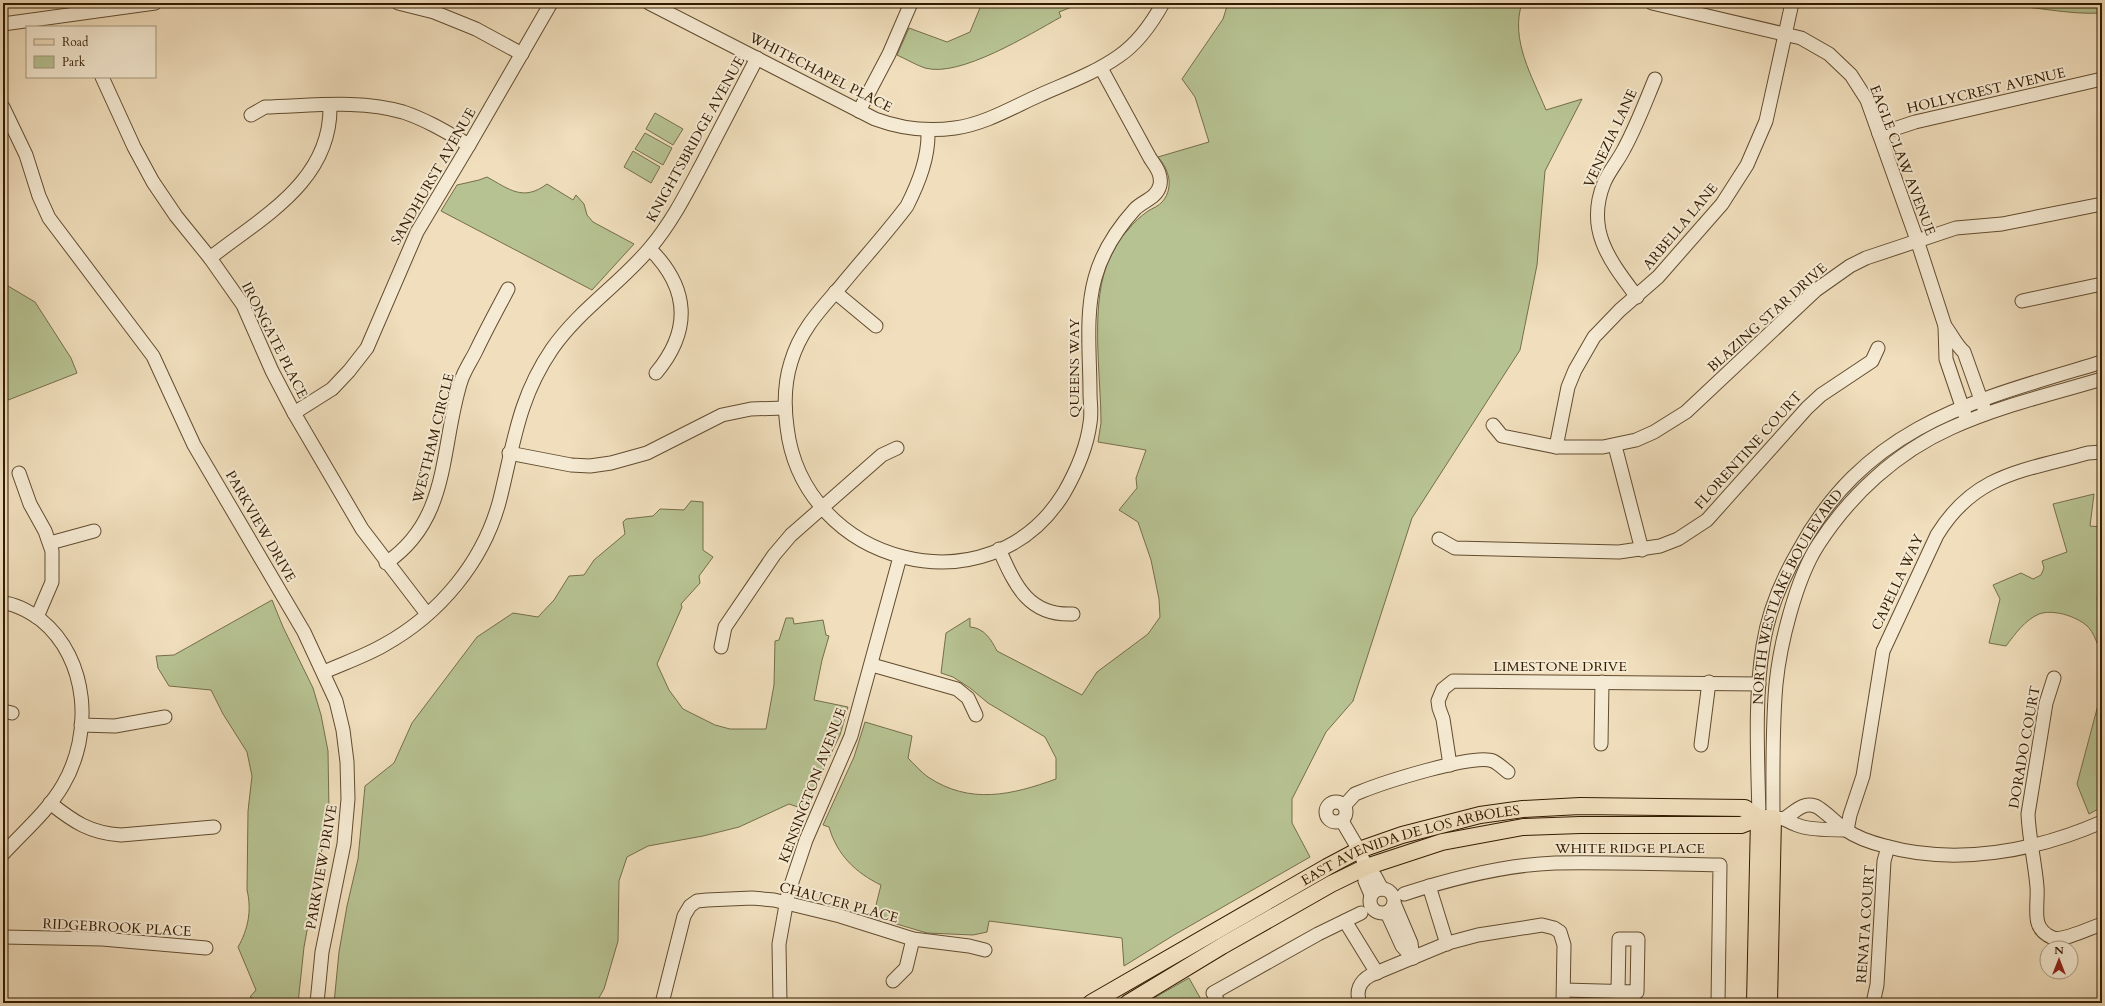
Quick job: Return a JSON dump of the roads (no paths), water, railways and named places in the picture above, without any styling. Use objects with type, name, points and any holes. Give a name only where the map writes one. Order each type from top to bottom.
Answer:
[{"type":"main road","name":"EAST AVENIDA DE LOS ARBOLES","points":[[1092,1003],[1295,884],[1359,850],[1440,824],[1480,815],[1523,809],[1580,806],[1745,808],[1773,818]]},
{"type":"main road","name":"EAST AVENIDA DE LOS ARBOLES","points":[[1128,1003],[1222,946],[1331,884],[1366,867],[1442,842],[1523,827],[1580,825],[1740,825],[1773,818]]},
{"type":"main road","name":"NORTH WESTLAKE BOULEVARD","points":[[1755,1003],[1773,818]]},
{"type":"main road","name":"NORTH WESTLAKE BOULEVARD","points":[[1769,1003],[1773,818]]},
{"type":"street","points":[[3,24],[123,5],[155,3]]},
{"type":"street","points":[[398,3],[434,12],[476,29],[522,54]]},
{"type":"street","name":"SANDHURST AVENUE","points":[[294,413],[332,388],[349,371],[367,348],[414,237],[551,3]]},
{"type":"street","name":"WHITECHAPEL PLACE","points":[[649,3],[859,111],[894,126],[928,130],[956,128],[982,121],[1101,68],[1120,56],[1137,40],[1151,24],[1163,3]]},
{"type":"street","points":[[859,111],[889,54],[911,3]]},
{"type":"street","name":"EAGLE CLAW AVENUE","points":[[1652,3],[1784,34],[1815,45],[1841,64],[1860,87],[1879,134],[1945,326],[1952,334],[1952,348],[1946,359],[1967,421]]},
{"type":"street","name":"ARBELLA LANE","points":[[1556,447],[1568,387],[1584,352],[1605,324],[1658,277],[1722,204],[1747,165],[1766,121],[1792,3]]},
{"type":"street","name":"KNIGHTSBRIDGE AVENUE","points":[[324,672],[385,645],[407,631],[427,614],[461,580],[483,543],[500,499],[509,453],[529,392],[553,348],[580,317],[650,249],[668,226],[683,201],[758,58]]},
{"type":"street","name":"QUEENS WAY","points":[[928,130],[927,151],[923,168],[916,188],[907,206],[812,319],[796,347],[790,364],[784,395],[784,408],[788,437],[795,463],[806,486],[822,508],[839,526],[858,539],[879,550],[900,557],[925,562],[951,562],[976,558],[999,550],[1025,535],[1045,517],[1064,493],[1077,469],[1091,422],[1089,313],[1095,277],[1104,252],[1117,231],[1137,208],[1155,194],[1160,183],[1158,169],[1150,158],[1101,68]]},
{"type":"street","name":"IRONGATE PLACE","points":[[102,78],[134,147],[154,182],[176,216],[210,258],[243,306],[272,371],[294,413],[362,529],[386,563],[427,614]]},
{"type":"street","name":"VENEZIA LANE","points":[[1637,297],[1610,261],[1604,249],[1598,225],[1598,210],[1604,183],[1632,134],[1655,79]]},
{"type":"street","name":"HOLLYCREST AVENUE","points":[[1879,134],[1915,122],[2102,79]]},
{"type":"street","points":[[210,258],[289,197],[306,180],[318,161],[325,144],[330,105]]},
{"type":"street","points":[[251,115],[265,106],[370,106],[403,112],[432,124],[469,145]]},
{"type":"street","name":"PARKVIEW DRIVE","points":[[3,107],[26,155],[39,196],[49,218],[153,356],[194,445],[304,632],[324,672],[336,701],[343,730],[347,762],[348,799],[344,844],[322,952],[317,1003]]},
{"type":"street","name":"BLAZING STAR DRIVE","points":[[1493,425],[1502,436],[1556,447],[1587,449],[1615,446],[1654,432],[1686,412],[1816,290],[1835,275],[1866,258],[1916,240],[1956,228],[2002,224],[2102,204]]},
{"type":"street","points":[[650,249],[673,277],[679,292],[681,309],[680,326],[676,342],[667,360],[656,373]]},
{"type":"street","points":[[2022,301],[2102,284]]},
{"type":"street","name":"WESTHAM CIRCLE","points":[[386,563],[397,556],[413,539],[431,512],[443,470],[456,398],[462,379],[508,289]]},
{"type":"street","points":[[836,292],[876,326]]},
{"type":"street","name":"FLORENTINE COURT","points":[[1439,540],[1455,548],[1619,552],[1642,550],[1678,539],[1707,520],[1807,408],[1821,395],[1872,360],[1878,348]]},
{"type":"street","name":"EAGLE CLAW AVENUE","points":[[1952,348],[1964,352],[1986,414]]},
{"type":"street","name":"NORTH WESTLAKE BOULEVARD","points":[[1773,818],[1759,684],[1763,647],[1772,610],[1786,572],[1810,530],[1840,488],[1872,458],[1918,428],[1962,407],[1981,400],[2102,362]]},
{"type":"street","name":"NORTH WESTLAKE BOULEVARD","points":[[1773,818],[1776,682],[1791,609],[1817,546],[1852,500],[1874,479],[1923,443],[1967,421],[1986,414],[2102,379]]},
{"type":"street","points":[[509,453],[571,465],[590,466],[611,464],[647,453],[722,414],[751,408],[784,408]]},
{"type":"street","points":[[1615,446],[1642,550]]},
{"type":"street","points":[[721,647],[725,627],[774,556],[791,535],[882,455],[897,448]]},
{"type":"street","name":"CAPELLA WAY","points":[[1847,830],[1850,815],[1863,776],[1883,651],[1936,535],[1946,520],[1958,506],[1987,484],[2005,476],[2102,452]]},
{"type":"street","points":[[19,472],[30,504],[50,543],[53,564],[52,582],[37,617]]},
{"type":"street","points":[[50,543],[94,531]]},
{"type":"street","points":[[999,550],[1013,580],[1032,602],[1046,611],[1073,614]]},
{"type":"street","name":"KENSINGTON AVENUE","points":[[780,1003],[779,944],[786,903],[806,840],[851,736],[872,664],[900,557]]},
{"type":"street","points":[[3,602],[23,608],[37,617],[57,636],[69,654],[78,678],[81,693],[81,725],[73,765],[63,785],[50,803],[3,854]]},
{"type":"street","points":[[872,664],[943,683],[957,689],[968,698],[976,715]]},
{"type":"street","name":"DORADO COURT","points":[[2054,678],[2046,703],[2028,802],[2028,830],[2038,902],[2037,918],[2042,930],[2052,937],[2064,938],[2102,924]]},
{"type":"street","name":"LIMESTONE DRIVE","points":[[1450,765],[1443,718],[1438,701],[1443,689],[1448,684],[1460,680],[1709,682],[1759,684]]},
{"type":"street","points":[[1601,744],[1602,682]]},
{"type":"street","points":[[1700,745],[1709,682]]},
{"type":"street","points":[[81,725],[115,726],[165,717]]},
{"type":"street","points":[[1340,804],[1346,816],[1342,821],[1332,822],[1326,817],[1326,807],[1340,804],[1355,794],[1407,776],[1450,765],[1482,760],[1493,761],[1508,772]]},
{"type":"street","points":[[50,803],[79,825],[107,834],[214,827]]},
{"type":"street","name":"EAST AVENIDA DE LOS ARBOLES","points":[[1773,818],[1804,805],[1816,806],[1847,830],[1888,847],[1923,853],[1961,855],[1985,854],[2031,847],[2073,835],[2102,822]]},
{"type":"street","points":[[1820,828],[1824,813]]},
{"type":"street","name":"EAST AVENIDA DE LOS ARBOLES","points":[[1773,818],[1796,825],[1828,830],[1847,830]]},
{"type":"street","points":[[1342,821],[1359,850],[1366,867],[1375,876],[1376,892],[1369,903],[1373,910],[1380,914],[1395,904]]},
{"type":"street","name":"RENATA COURT","points":[[1873,1003],[1878,986],[1884,861],[1888,847]]},
{"type":"street","name":"WHITE RIDGE PLACE","points":[[1395,904],[1429,886],[1497,870],[1554,863],[1720,865],[1718,1003]]},
{"type":"street","points":[[1429,886],[1447,944]]},
{"type":"street","points":[[1376,892],[1392,894],[1411,943],[1413,958]]},
{"type":"street","name":"CHAUCER PLACE","points":[[662,1003],[684,916],[690,906],[697,902],[707,900],[735,898],[759,899],[786,903],[840,916],[913,939],[969,946],[985,950]]},
{"type":"street","points":[[1219,1003],[1213,993],[1361,913]]},
{"type":"street","points":[[1346,921],[1377,973]]},
{"type":"street","points":[[1360,1003],[1358,992],[1359,986],[1365,979],[1377,973],[1447,944],[1486,934],[1542,925],[1554,928],[1560,932],[1564,945],[1564,997],[1618,992]]},
{"type":"street","name":"RIDGEBROOK PLACE","points":[[3,937],[102,939],[206,948]]},
{"type":"street","points":[[893,981],[906,968],[913,939]]}]
